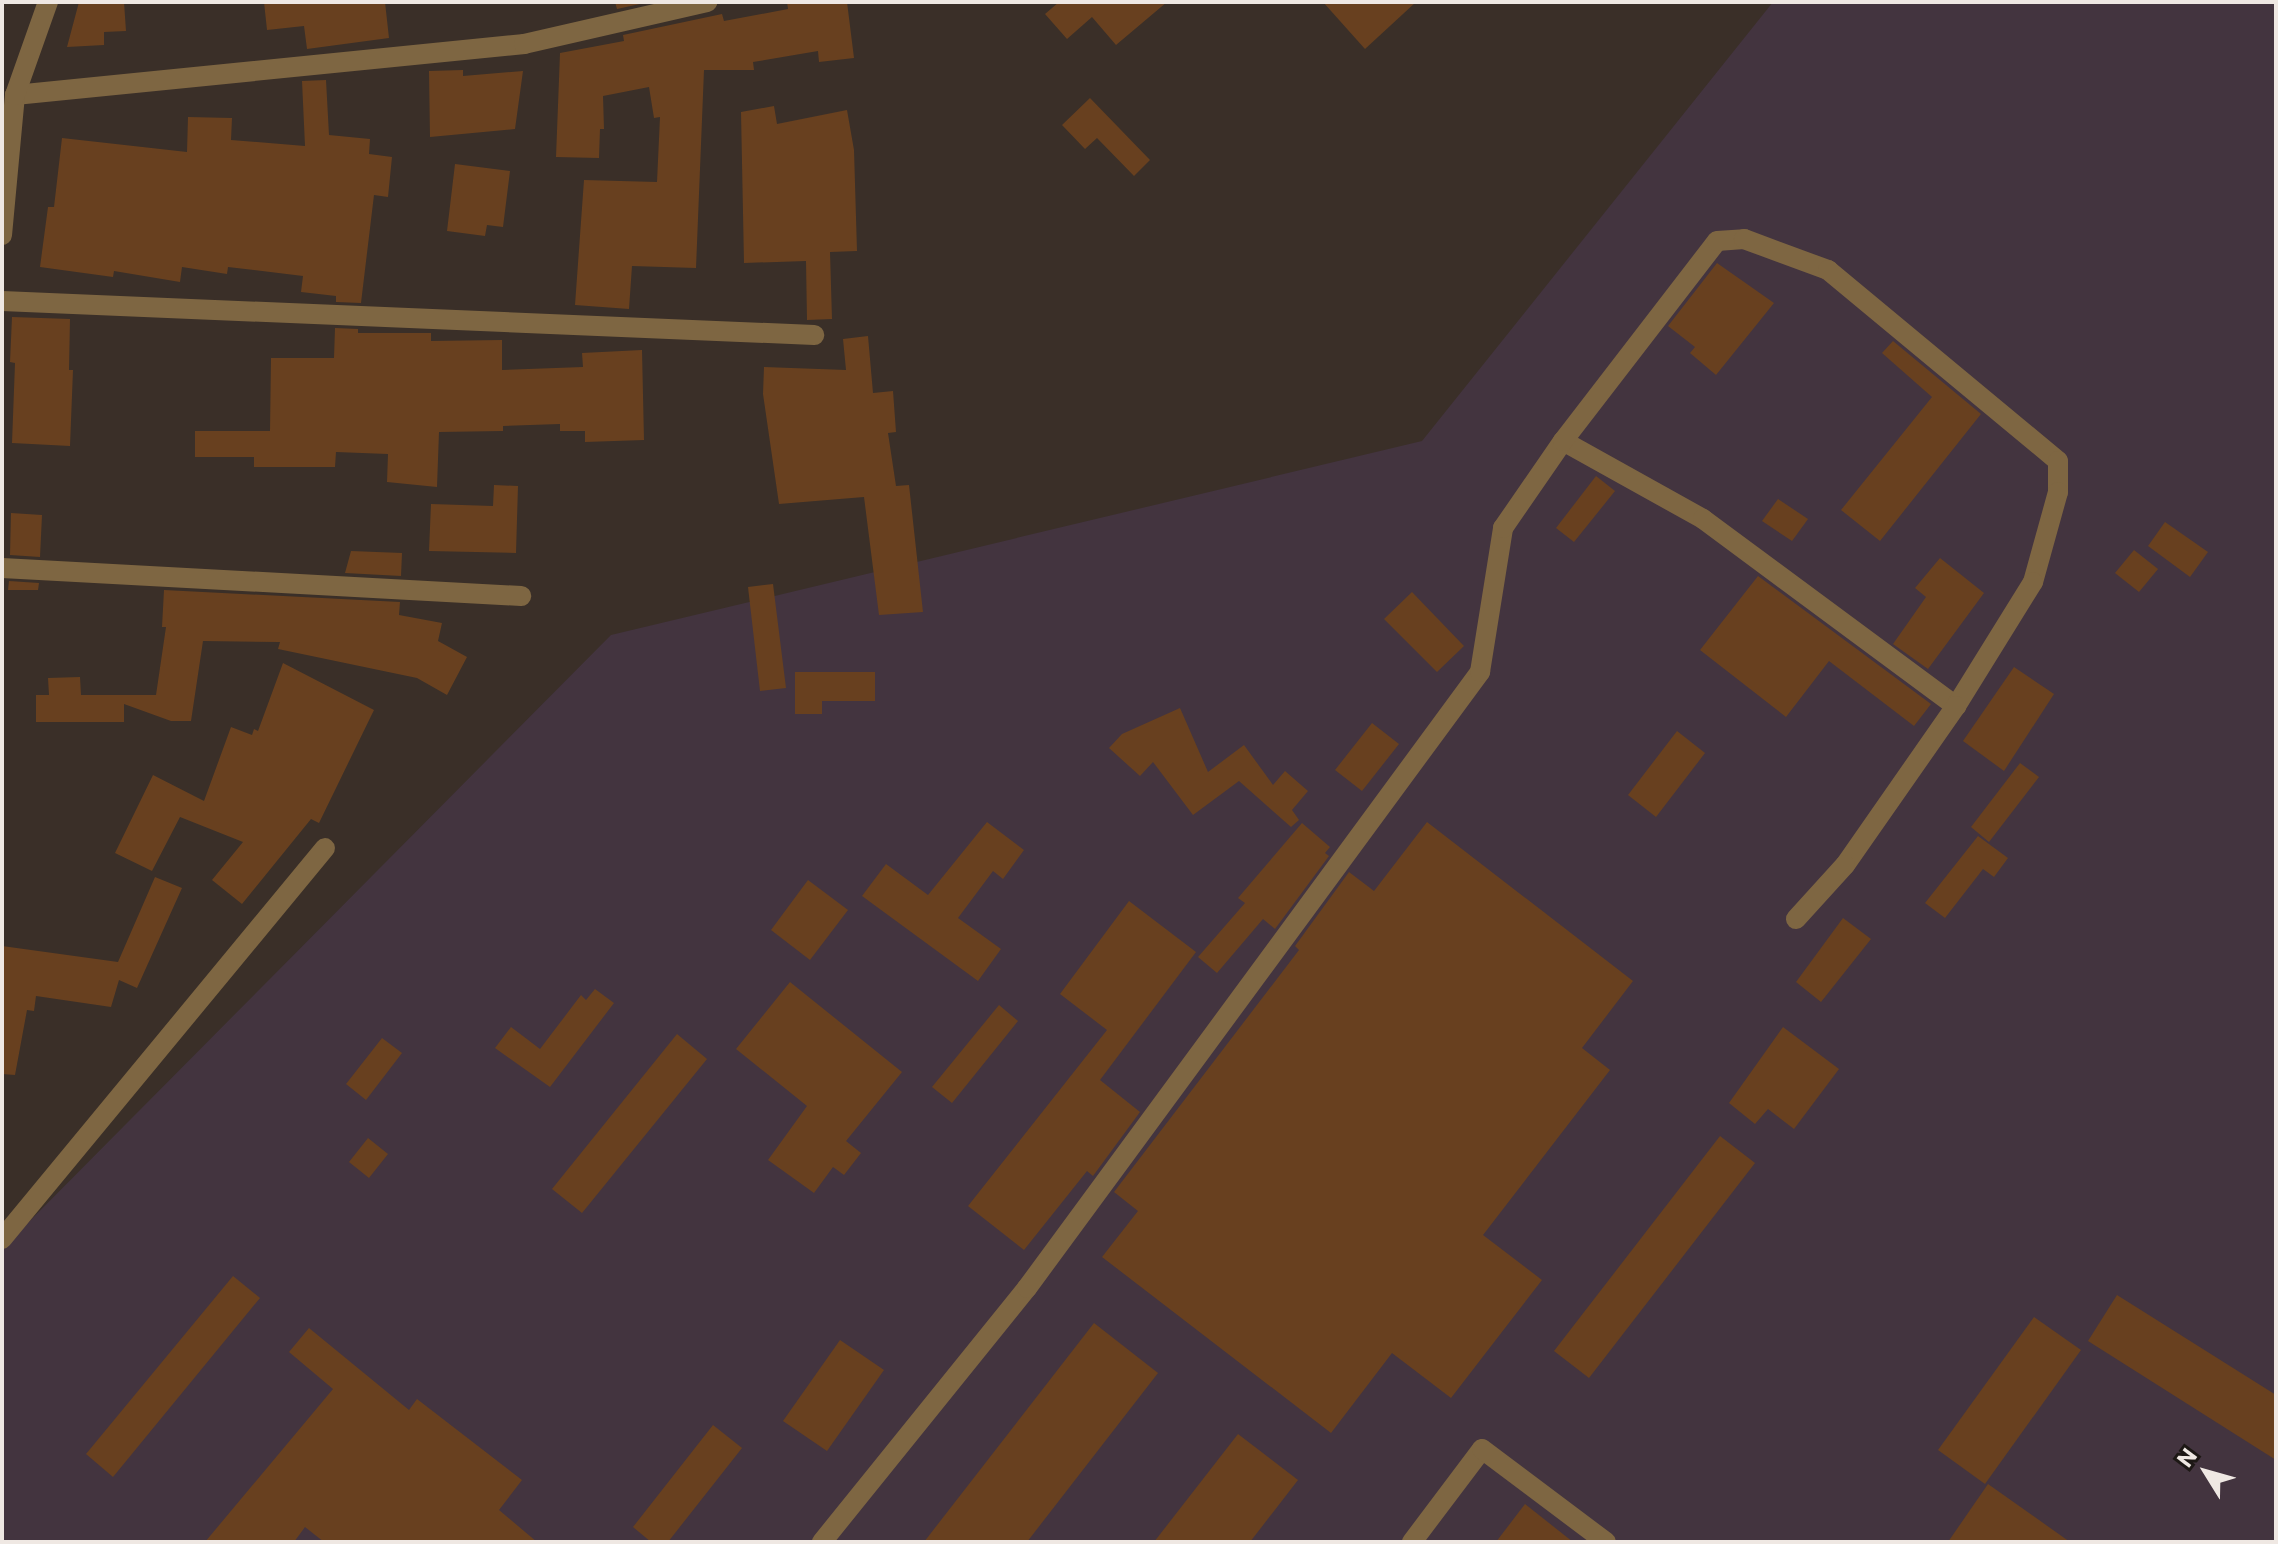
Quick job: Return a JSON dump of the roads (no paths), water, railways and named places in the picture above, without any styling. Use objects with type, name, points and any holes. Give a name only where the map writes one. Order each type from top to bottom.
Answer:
[{"type":"street","points":[[2,235],[6,163],[15,95],[48,2]]},
{"type":"street","points":[[15,95],[524,44],[707,2]]},
{"type":"street","points":[[822,1542],[1027,1288],[1480,672],[1503,528],[1563,441],[1717,241],[1744,239],[1828,270],[2058,461],[2058,492],[2033,582],[1956,706],[1845,865],[1796,919]]},
{"type":"street","points":[[2,301],[814,335]]},
{"type":"street","points":[[1563,441],[1703,519],[1956,706]]},
{"type":"street","points":[[2,568],[521,596]]},
{"type":"street","points":[[2,1239],[325,848]]},
{"type":"street","points":[[1412,1542],[1482,1449],[1606,1542]]}]
